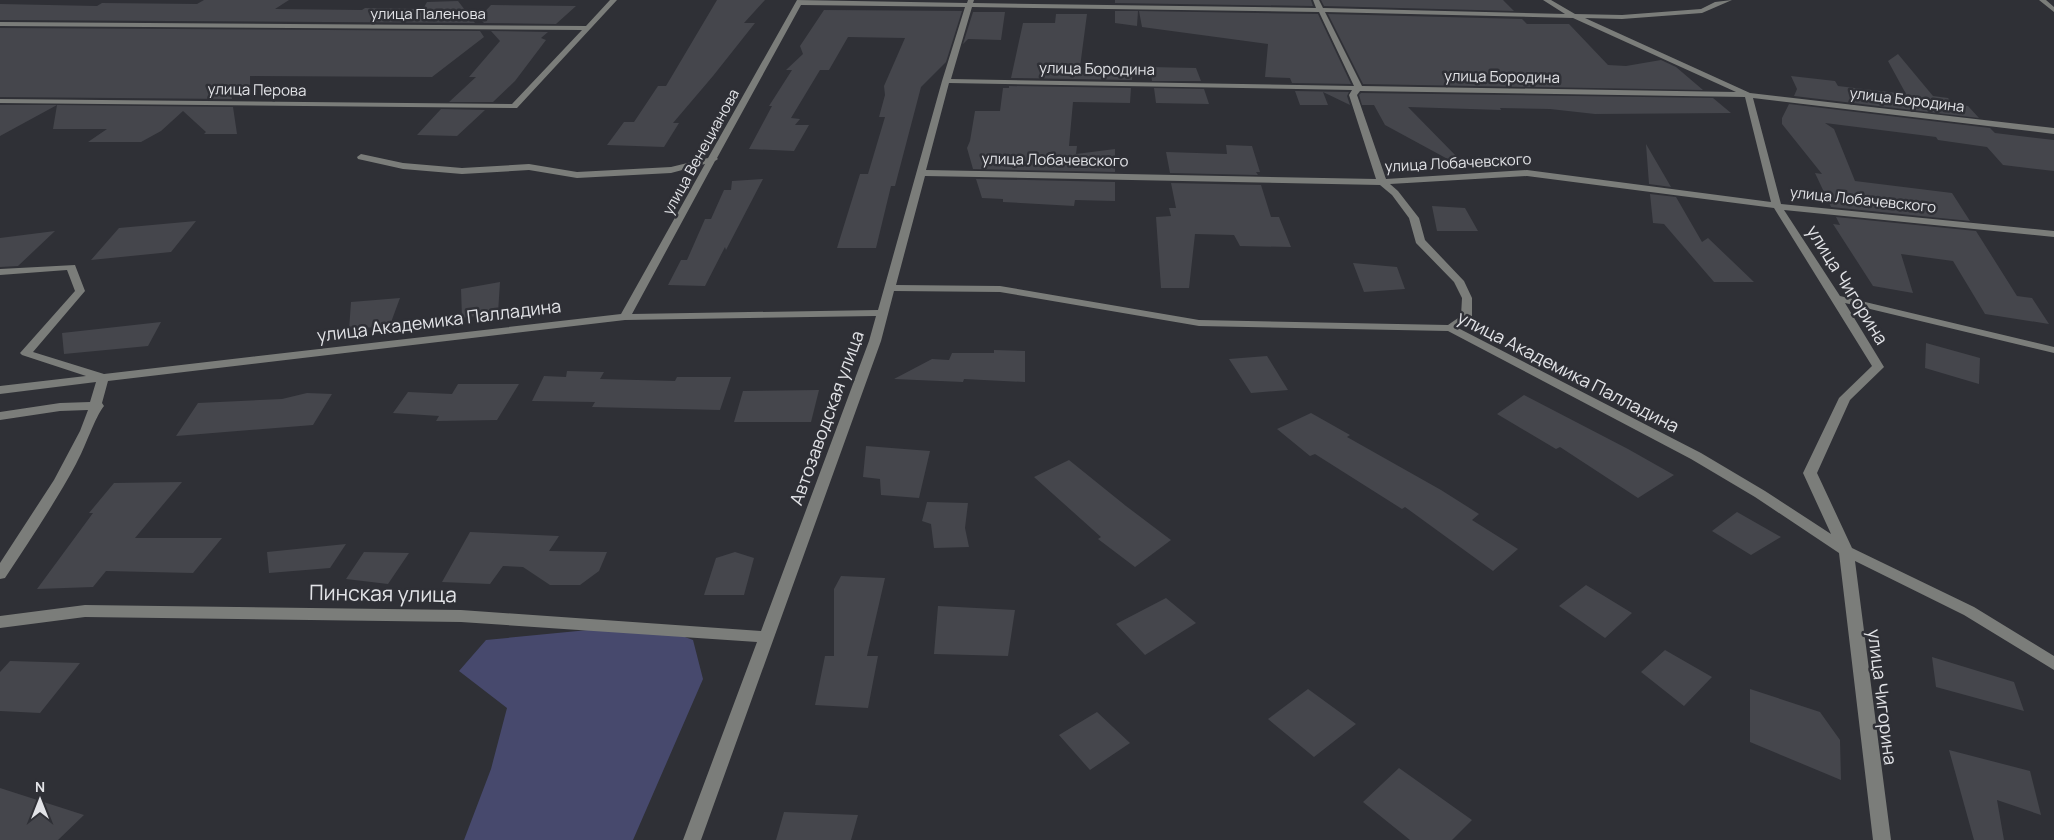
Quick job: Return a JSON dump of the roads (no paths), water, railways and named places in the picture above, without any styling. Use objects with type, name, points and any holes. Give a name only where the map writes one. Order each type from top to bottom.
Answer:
[{"type":"street","points":[[587,28],[614,0]]},
{"type":"street","points":[[1316,0],[1359,88],[1353,95],[1382,182],[1395,193],[1414,218],[1420,241],[1459,281],[1467,298],[1466,318],[1450,328]]},
{"type":"street","points":[[1546,0],[1574,16],[1748,95]]},
{"type":"street","points":[[799,2],[970,2],[1622,17],[1702,11],[1718,2],[1728,0]]},
{"type":"street","points":[[2042,0],[2054,10]]},
{"type":"street","name":"улица Венецианова","points":[[625,317],[714,159],[799,2]]},
{"type":"street","name":"Автозаводская улица","points":[[692,840],[875,341],[946,81],[970,2]]},
{"type":"street","name":"улица Паленова","points":[[0,24],[587,28]]},
{"type":"street","name":"улица Перова","points":[[0,101],[514,106],[587,28]]},
{"type":"street","name":"улица Бородина","points":[[946,81],[1748,95],[2054,131]]},
{"type":"street","name":"улица Чигорина","points":[[1748,95],[1777,206],[1878,368],[1845,398],[1810,473],[1846,551],[1882,840]]},
{"type":"street","points":[[361,157],[403,166],[462,171],[528,166],[577,175],[670,170],[714,159]]},
{"type":"street","name":"улица Лобачевского","points":[[921,173],[1382,182],[1527,173],[1777,206],[2054,234]]},
{"type":"street","points":[[0,272],[71,267],[80,291],[26,353],[103,378],[98,406],[70,466],[0,574]]},
{"type":"street","name":"улица Академика Палладина","points":[[891,288],[1000,289],[1199,323],[1450,328],[1696,456],[1760,494],[1846,551],[1969,611],[2054,664]]},
{"type":"street","points":[[1836,298],[2054,350]]},
{"type":"street","name":"улица Академика Палладина","points":[[0,390],[625,317],[883,313]]},
{"type":"street","points":[[0,416],[60,407],[98,406]]},
{"type":"street","name":"Пинская улица","points":[[0,622],[85,611],[461,616],[766,637]]}]
